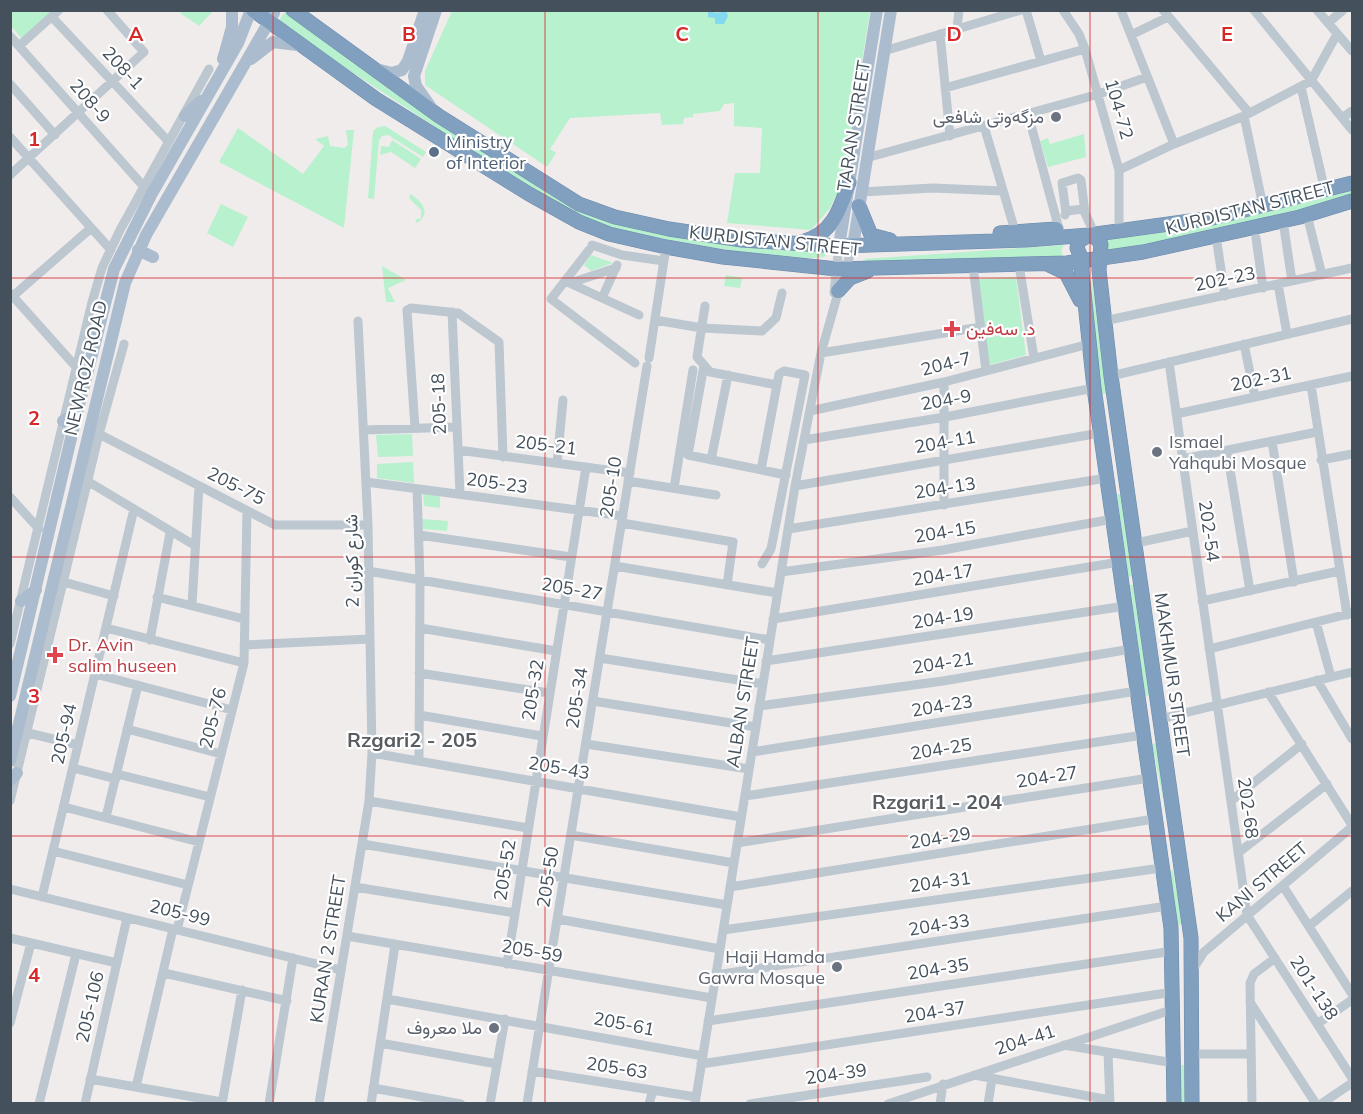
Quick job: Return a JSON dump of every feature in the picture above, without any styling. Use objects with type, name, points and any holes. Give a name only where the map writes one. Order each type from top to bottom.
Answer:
[{"type":"highway","name":"KURDISTAN STREET","points":[[293,10],[439,116],[560,193],[594,210],[615,217],[669,229],[788,244],[846,246],[913,244],[958,242],[1212,218],[1246,209]]},
{"type":"highway","name":"KURDISTAN STREET","points":[[302,10],[335,36],[346,49]]},
{"type":"highway","name":"KURDISTAN STREET","points":[[263,13],[297,45],[376,99],[529,194],[579,222],[609,234],[666,247],[841,269],[1047,264],[1143,252],[1283,221],[1353,201]]},
{"type":"highway","points":[[788,244],[812,239],[828,228],[838,213],[849,183]]},
{"type":"highway","name":"KURDISTAN STREET","points":[[958,242],[1015,231],[1090,230],[1119,223],[1246,209],[1353,183]]},
{"type":"highway","points":[[860,199],[870,235],[913,244]]},
{"type":"highway","name":"MAKHMUR STREET","points":[[1174,1104],[1173,951],[1094,388],[1086,314],[1090,257],[1099,241],[1090,230],[1079,241],[1077,248],[1090,257],[1102,299],[1191,938],[1192,1104]]},
{"type":"highway","points":[[1102,299],[1110,268],[1116,263],[1143,252]]},
{"type":"highway","points":[[1047,264],[1064,271],[1070,277],[1086,314]]},
{"type":"highway","points":[[798,265],[828,274],[836,289],[855,276],[886,268]]},
{"type":"highway","points":[[1098,414],[1099,406],[1106,402],[1113,404],[1117,410]]},
{"type":"highway","points":[[1157,835],[1160,842],[1167,844],[1174,840],[1176,834]]},
{"type":"highway","points":[[1161,868],[1169,857],[1177,859],[1181,865]]},
{"type":"main road","points":[[215,81],[231,34],[232,10]]},
{"type":"main road","points":[[370,67],[392,73],[402,70],[408,62],[425,10]]},
{"type":"main road","points":[[436,10],[414,80],[421,96],[439,116]]},
{"type":"main road","name":"TARAN STREET","points":[[846,246],[849,183],[877,10]]},
{"type":"main road","name":"TARAN STREET","points":[[846,246],[860,199],[891,10]]},
{"type":"main road","name":"NEWROZ ROAD","points":[[10,696],[84,381],[100,318],[120,255],[150,188],[238,43],[263,13]]},
{"type":"main road","name":"NEWROZ ROAD","points":[[10,761],[38,648],[54,605],[99,385],[125,283],[138,250],[223,112],[236,75],[263,13]]},
{"type":"main road","points":[[236,75],[269,44],[281,41],[297,45]]},
{"type":"main road","points":[[863,95],[876,97]]},
{"type":"main road","points":[[185,116],[207,97]]},
{"type":"main road","points":[[150,188],[153,173]]},
{"type":"main road","points":[[138,250],[153,257]]},
{"type":"main road","points":[[92,302],[100,318]]},
{"type":"main road","points":[[109,344],[124,346]]},
{"type":"main road","points":[[84,381],[99,385]]},
{"type":"main road","points":[[63,421],[77,413]]},
{"type":"main road","points":[[21,601],[36,590]]},
{"type":"main road","points":[[38,648],[44,667]]},
{"type":"street","points":[[10,175],[144,52],[107,10]]},
{"type":"street","points":[[957,29],[959,10]]},
{"type":"street","points":[[884,51],[1022,10]]},
{"type":"street","points":[[1026,10],[1041,61]]},
{"type":"street","name":"104-72","points":[[1062,10],[1079,34],[1099,94],[1119,170],[1119,223]]},
{"type":"street","points":[[1121,10],[1174,144]]},
{"type":"street","points":[[1254,10],[1353,130]]},
{"type":"street","points":[[1317,10],[1353,51]]},
{"type":"street","points":[[1328,23],[1343,10]]},
{"type":"street","points":[[20,46],[55,14]]},
{"type":"street","name":"208-1","points":[[55,14],[113,82],[170,142]]},
{"type":"street","points":[[1131,35],[1165,14],[1247,115],[1263,206]]},
{"type":"street","points":[[940,34],[950,136]]},
{"type":"street","points":[[1119,170],[1174,144],[1247,115],[1311,81],[1338,34]]},
{"type":"street","name":"208-9","points":[[10,36],[150,188]]},
{"type":"street","points":[[945,88],[1085,49]]},
{"type":"street","points":[[153,173],[209,69]]},
{"type":"street","points":[[866,158],[1099,94],[1147,77]]},
{"type":"street","points":[[10,84],[55,135]]},
{"type":"street","points":[[1301,87],[1325,191]]},
{"type":"street","points":[[1342,118],[1353,111]]},
{"type":"street","points":[[1028,114],[1059,229]]},
{"type":"street","points":[[984,126],[1015,231]]},
{"type":"street","points":[[10,137],[111,250]]},
{"type":"street","points":[[1059,229],[1066,213],[1062,183],[1078,178],[1090,230]]},
{"type":"street","points":[[10,644],[92,302],[111,250],[150,188]]},
{"type":"street","points":[[860,199],[933,188],[1003,191]]},
{"type":"street","points":[[1066,213],[1083,209],[1085,213]]},
{"type":"street","points":[[1307,215],[1322,275]]},
{"type":"street","points":[[1283,221],[1292,281]]},
{"type":"street","points":[[76,368],[12,294],[91,228]]},
{"type":"street","points":[[1216,236],[1225,296]]},
{"type":"street","points":[[1256,238],[1263,288]]},
{"type":"street","name":"ALBAN STREET","points":[[695,1100],[795,486],[821,353],[846,246]]},
{"type":"street","name":"205-10","points":[[607,612],[666,247]]},
{"type":"street","points":[[635,363],[551,299],[568,282],[590,248],[664,261]]},
{"type":"street","points":[[602,298],[622,255]]},
{"type":"street","points":[[1019,265],[1034,358]]},
{"type":"street","points":[[973,266],[986,371]]},
{"type":"street","points":[[568,282],[616,268]]},
{"type":"street","name":"202-23","points":[[1104,321],[1352,269]]},
{"type":"street","points":[[568,282],[639,315]]},
{"type":"street","points":[[1278,284],[1287,334]]},
{"type":"street","points":[[655,320],[702,328],[762,331],[775,320],[783,293]]},
{"type":"street","points":[[705,306],[697,357],[710,372],[777,385]]},
{"type":"street","points":[[415,428],[406,312],[411,308],[458,313],[496,338],[500,349],[503,457]]},
{"type":"street","name":"205-18","points":[[452,312],[460,494]]},
{"type":"street","points":[[1111,376],[1353,319]]},
{"type":"street","name":"شارع كوران 2","points":[[358,321],[368,525],[372,753],[369,801]]},
{"type":"street","points":[[821,353],[981,327]]},
{"type":"street","name":"204-7","points":[[810,411],[944,382],[1089,344]]},
{"type":"street","points":[[1244,345],[1255,397]]},
{"type":"street","points":[[10,801],[14,777],[28,733],[44,667],[54,605],[64,582],[99,434],[124,346]]},
{"type":"street","name":"202-54","points":[[1169,362],[1217,705]]},
{"type":"street","points":[[704,365],[688,455],[786,475]]},
{"type":"street","points":[[674,488],[693,370]]},
{"type":"street","points":[[761,470],[779,374],[784,371],[805,375],[771,549],[762,564]]},
{"type":"street","points":[[711,460],[728,375]]},
{"type":"street","name":"202-31","points":[[1176,414],[1353,376]]},
{"type":"street","points":[[944,382],[944,505]]},
{"type":"street","points":[[1209,649],[1350,614],[1339,571],[1311,385]]},
{"type":"street","name":"204-9","points":[[804,440],[945,417],[1094,388]]},
{"type":"street","points":[[557,463],[563,400]]},
{"type":"street","points":[[364,430],[457,427]]},
{"type":"street","points":[[1182,459],[1317,432]]},
{"type":"street","name":"204-11","points":[[795,486],[1100,433]]},
{"type":"street","name":"205-75","points":[[99,434],[275,525],[368,525]]},
{"type":"street","points":[[1272,441],[1293,582]]},
{"type":"street","name":"205-21","points":[[458,450],[586,467],[674,488],[716,495]]},
{"type":"street","points":[[1227,450],[1250,591]]},
{"type":"street","points":[[1321,460],[1353,454]]},
{"type":"street","name":"205-32","points":[[535,781],[586,467]]},
{"type":"street","name":"204-13","points":[[788,529],[1107,478]]},
{"type":"street","points":[[89,482],[194,545]]},
{"type":"street","name":"205-23","points":[[366,482],[579,510],[733,543],[727,585]]},
{"type":"street","points":[[192,605],[199,486]]},
{"type":"street","points":[[417,489],[420,580],[419,761]]},
{"type":"street","points":[[10,497],[39,529]]},
{"type":"street","name":"205-94","points":[[42,897],[134,509]]},
{"type":"street","name":"205-76","points":[[136,1088],[244,663],[247,510]]},
{"type":"street","name":"204-15","points":[[781,572],[943,549],[1113,519]]},
{"type":"street","points":[[1136,543],[1192,531]]},
{"type":"street","points":[[150,640],[171,533]]},
{"type":"street","points":[[419,535],[571,556]]},
{"type":"street","name":"204-17","points":[[773,620],[1119,562]]},
{"type":"street","points":[[615,566],[777,593]]},
{"type":"street","points":[[1202,601],[1339,571]]},
{"type":"street","name":"205-27","points":[[368,572],[770,640]]},
{"type":"street","points":[[64,582],[114,596]]},
{"type":"street","points":[[157,597],[244,619]]},
{"type":"street","name":"204-19","points":[[766,661],[1125,606]]},
{"type":"street","name":"205-34","points":[[579,789],[607,612]]},
{"type":"street","points":[[1316,622],[1331,677]]},
{"type":"street","points":[[106,628],[244,663]]},
{"type":"street","points":[[420,628],[556,651]]},
{"type":"street","points":[[244,645],[370,639]]},
{"type":"street","name":"204-21","points":[[759,706],[943,681],[1131,649]]},
{"type":"street","points":[[600,658],[763,684]]},
{"type":"street","points":[[1160,719],[1353,672]]},
{"type":"street","points":[[419,673],[549,693]]},
{"type":"street","points":[[95,674],[232,710]]},
{"type":"street","points":[[1317,680],[1353,739]]},
{"type":"street","points":[[106,817],[138,685]]},
{"type":"street","name":"204-23","points":[[752,752],[1137,691]]},
{"type":"street","points":[[1268,692],[1353,826]]},
{"type":"street","points":[[593,701],[756,727]]},
{"type":"street","name":"202-68","points":[[1217,705],[1247,915]]},
{"type":"street","points":[[419,715],[542,736]]},
{"type":"street","points":[[127,729],[221,754]]},
{"type":"street","points":[[28,733],[78,745]]},
{"type":"street","name":"204-25","points":[[745,796],[1143,735]]},
{"type":"street","points":[[586,744],[749,770]]},
{"type":"street","points":[[1231,801],[1302,744]]},
{"type":"street","name":"205-43","points":[[372,753],[741,817]]},
{"type":"street","points":[[73,768],[210,797]]},
{"type":"street","name":"204-27","points":[[737,843],[1149,778]]},
{"type":"street","name":"205-52","points":[[507,964],[535,781]]},
{"type":"street","points":[[1238,853],[1327,784]]},
{"type":"street","name":"205-50","points":[[527,1104],[579,789]]},
{"type":"street","points":[[369,801],[528,828]]},
{"type":"street","name":"KURAN 2 STREET","points":[[319,1104],[369,801]]},
{"type":"street","points":[[64,807],[199,842]]},
{"type":"street","name":"204-29","points":[[730,887],[1154,819]]},
{"type":"street","name":"KANI STREET","points":[[1191,938],[1197,944],[1210,947],[1353,826]]},
{"type":"street","points":[[571,835],[734,863]]},
{"type":"street","points":[[362,844],[727,905]]},
{"type":"street","points":[[53,851],[188,885]]},
{"type":"street","name":"204-31","points":[[723,930],[1161,868]]},
{"type":"street","points":[[1283,886],[1353,994]]},
{"type":"street","points":[[355,887],[515,913]]},
{"type":"street","name":"205-99","points":[[10,889],[341,970]]},
{"type":"street","points":[[1309,926],[1349,893],[1353,905]]},
{"type":"street","name":"204-33","points":[[716,975],[1167,906]]},
{"type":"street","name":"201-138","points":[[1247,915],[1353,1078]]},
{"type":"street","name":"205-106","points":[[85,1104],[127,918]]},
{"type":"street","points":[[558,919],[720,949]]},
{"type":"street","name":"205-59","points":[[346,936],[712,999]]},
{"type":"street","points":[[10,938],[117,963]]},
{"type":"street","points":[[10,1023],[31,943]]},
{"type":"street","points":[[371,1104],[395,945]]},
{"type":"street","points":[[1192,972],[1199,957],[1210,947]]},
{"type":"street","name":"204-35","points":[[708,1021],[1173,951]]},
{"type":"street","points":[[39,1104],[75,954]]},
{"type":"street","points":[[269,1104],[293,958]]},
{"type":"street","points":[[1252,1104],[1250,1002],[1252,977],[1275,958]]},
{"type":"street","points":[[164,973],[286,1001]]},
{"type":"street","points":[[90,1079],[222,1103],[242,990]]},
{"type":"street","name":"204-37","points":[[702,1060],[1173,992]]},
{"type":"street","name":"205-61","points":[[387,999],[540,1025],[702,1060]]},
{"type":"street","points":[[1317,1024],[1353,1000]]},
{"type":"street","points":[[1250,1002],[1316,1104]]},
{"type":"street","name":"204-41","points":[[892,1103],[943,1084],[1174,1009]]},
{"type":"street","points":[[490,1104],[505,1019]]},
{"type":"street","points":[[380,1043],[497,1064]]},
{"type":"street","points":[[1063,1045],[1174,1063]]},
{"type":"street","points":[[971,1075],[1076,1099],[1110,1102],[1108,1053]]},
{"type":"street","points":[[1192,1054],[1251,1054]]},
{"type":"street","name":"205-63","points":[[532,1071],[653,1090],[695,1100]]},
{"type":"street","name":"204-39","points":[[750,1104],[927,1077]]},
{"type":"street","points":[[988,1104],[992,1078]]},
{"type":"street","points":[[1322,1104],[1353,1083]]},
{"type":"street","points":[[940,1104],[943,1084]]},
{"type":"street","points":[[374,1088],[461,1104]]},
{"type":"street","points":[[649,1104],[653,1090]]},
{"type":"street","points":[[1252,1090],[1260,1104]]},
{"type":"green space","points":[[10,11],[53,11],[22,39],[11,26]]},
{"type":"green space","points":[[183,11],[213,11],[199,26],[180,13]]},
{"type":"green space","points":[[452,11],[870,11],[843,181],[830,208],[811,230],[727,223],[735,173],[760,173],[762,128],[734,126],[734,103],[724,104],[720,111],[693,114],[693,117],[684,118],[683,124],[662,125],[660,113],[570,118],[550,149],[556,153],[547,167],[425,85],[425,71]]},
{"type":"green space","points":[[285,12],[423,110],[578,206],[758,245],[824,253],[826,256],[786,257],[720,249],[609,227],[582,216],[538,194],[277,23]]},
{"type":"green space","points":[[385,126],[426,152],[423,157],[388,135],[382,136],[379,140],[374,199],[368,198],[373,131]]},
{"type":"green space","points":[[238,128],[303,174],[324,146],[315,139],[328,136],[330,146],[344,148],[348,145],[346,130],[354,130],[344,228],[219,162]]},
{"type":"green space","points":[[1084,134],[1086,157],[1048,167],[1040,141],[1048,138],[1050,144]]},
{"type":"green space","points":[[392,140],[421,159],[415,168],[391,152],[380,155],[381,146],[389,147]]},
{"type":"green space","points":[[1352,190],[1352,195],[1290,214],[1108,253],[1107,239],[1231,219]]},
{"type":"green space","points":[[410,194],[418,200],[425,211],[424,215],[417,223],[415,220],[421,218],[421,210],[409,198]]},
{"type":"green space","points":[[221,204],[248,217],[233,247],[207,233]]},
{"type":"green space","points":[[1064,245],[1061,251],[1064,257],[866,262],[864,259]]},
{"type":"green space","points":[[591,255],[613,263],[591,271],[584,265]]},
{"type":"green space","points":[[382,266],[406,280],[388,288],[395,302],[386,302]]},
{"type":"green space","points":[[726,275],[742,278],[740,288],[724,286]]},
{"type":"green space","points":[[1016,277],[1026,355],[989,365],[977,279]]},
{"type":"green space","points":[[1092,281],[1108,393],[1102,394],[1087,282]]},
{"type":"green space","points":[[412,434],[413,456],[378,457],[376,435]]},
{"type":"green space","points":[[413,462],[414,483],[377,478],[377,464]]},
{"type":"green space","points":[[423,492],[440,494],[440,508],[424,506]]},
{"type":"green space","points":[[1117,494],[1123,494],[1135,576],[1128,577]]},
{"type":"green space","points":[[422,519],[448,521],[447,531],[423,529]]},
{"type":"green space","points":[[1136,584],[1151,695],[1145,696],[1130,585]]},
{"type":"green space","points":[[1158,743],[1170,834],[1152,744]]},
{"type":"green space","points":[[1171,870],[1183,924],[1177,925],[1169,872]]},
{"type":"green space","points":[[1181,1065],[1187,1065],[1187,1103],[1181,1104]]},
{"type":"water","points":[[708,11],[717,13],[726,11],[728,16],[724,24],[715,24],[715,18],[708,17]]},
{"type":"place","name":"مزگەوتی شافعی","points":[[1056,117]]},
{"type":"place","name":"Ministry of Interior","points":[[434,152]]},
{"type":"place","name":"د. سەفین","points":[[952,329]]},
{"type":"place","name":"Ismael Yahqubi Mosque","points":[[1157,452]]},
{"type":"place","name":"Dr. Avin salim huseen","points":[[55,655]]},
{"type":"place","name":"Haji Hamda Gawra Mosque","points":[[837,967]]},
{"type":"place","name":"ملا معروف","points":[[494,1028]]},
{"type":"district","name":"Rzgari2 - 205","points":[[412,740]]},
{"type":"district","name":"Rzgari1 - 204","points":[[937,802]]}]
